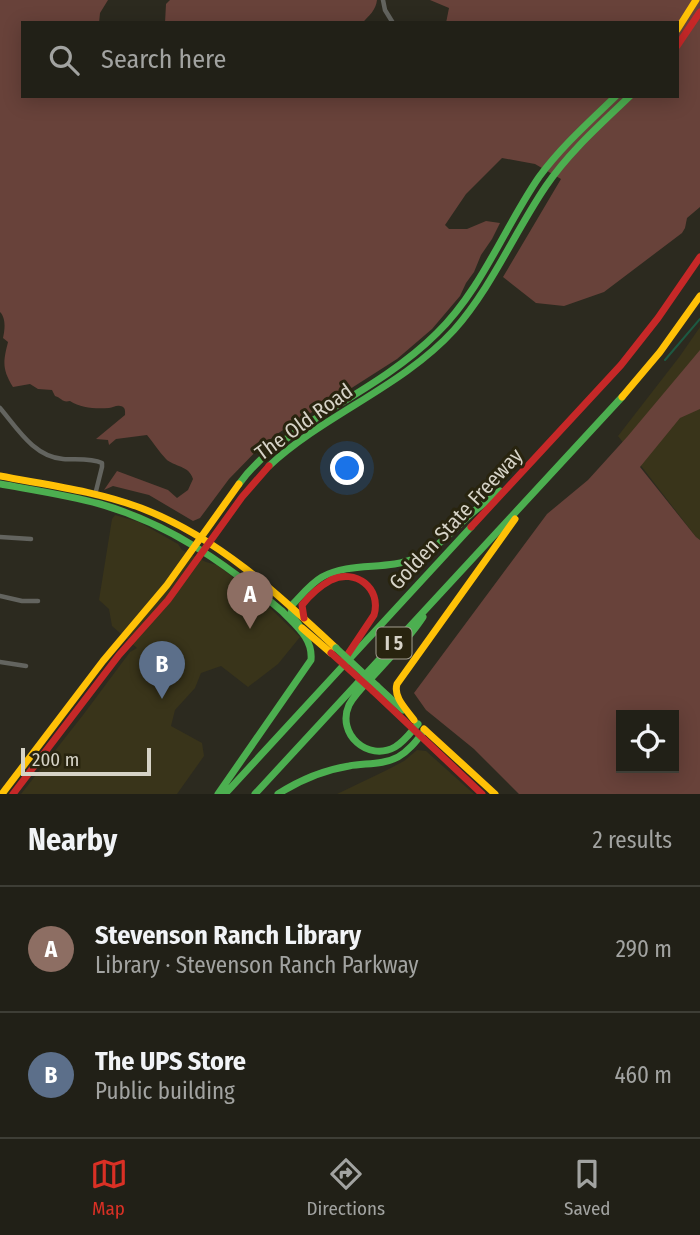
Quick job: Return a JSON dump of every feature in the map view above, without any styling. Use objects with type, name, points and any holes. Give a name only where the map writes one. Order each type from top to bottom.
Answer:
[{"type":"main road","points":[[679,27],[696,0]]},
{"type":"main road","points":[[679,43],[700,12]]},
{"type":"main road","name":"The Old Road","points":[[2,794],[108,656],[160,594],[246,474],[273,447],[396,367],[441,330],[473,289],[545,171],[561,150],[614,98]]},
{"type":"main road","name":"The Old Road","points":[[13,794],[118,657],[168,599],[243,495],[282,454],[415,366],[454,330],[483,291],[550,180],[581,144],[628,98]]},
{"type":"main road","name":"Golden State Freeway","points":[[225,794],[621,365],[658,318],[700,257]]},
{"type":"main road","name":"Golden State Freeway","points":[[255,794],[624,395],[660,352],[700,296]]},
{"type":"main road","points":[[0,476],[95,495],[170,520],[245,566],[291,606],[301,622]]},
{"type":"main road","points":[[291,606],[312,584],[328,574],[396,564],[427,552],[517,479]]},
{"type":"main road","points":[[0,484],[107,506],[142,518],[195,544],[244,578],[282,611],[309,640],[312,660],[218,794]]},
{"type":"main road","points":[[415,724],[397,696],[397,684],[533,494]]},
{"type":"main road","points":[[301,622],[302,605],[328,581],[356,577],[371,589],[376,599],[374,615],[349,649],[340,669]]},
{"type":"main road","points":[[415,724],[394,748],[374,752],[366,750],[353,740],[346,717],[352,702],[411,636],[438,595]]},
{"type":"main road","points":[[282,611],[301,622],[415,724],[482,794]]},
{"type":"main road","points":[[278,794],[328,771],[396,758],[423,733]]},
{"type":"main road","points":[[423,733],[495,794]]},
{"type":"street","points":[[383,0],[392,21]]},
{"type":"street","points":[[0,408],[33,446],[44,454],[53,458],[94,460],[102,464],[95,495]]},
{"type":"street","points":[[0,537],[31,539]]},
{"type":"street","points":[[0,596],[38,601]]},
{"type":"street","points":[[0,662],[26,666]]},
{"type":"shaded area","points":[[0,0],[108,0],[100,13],[99,21],[21,21],[21,98],[679,98],[679,21],[446,21],[449,8],[430,0],[700,0],[700,207],[687,218],[682,233],[604,292],[564,306],[536,303],[503,277],[561,179],[535,164],[502,158],[466,194],[445,225],[449,229],[467,229],[486,221],[500,223],[460,296],[432,329],[397,359],[350,389],[329,398],[261,446],[229,479],[200,518],[193,521],[149,495],[113,486],[104,490],[117,471],[168,490],[177,498],[188,490],[193,479],[188,471],[169,462],[147,435],[116,439],[109,445],[108,440],[96,439],[125,415],[123,407],[83,407],[64,401],[55,396],[52,390],[38,389],[30,384],[13,387],[5,370],[8,342],[3,338],[5,327],[0,312]]},
{"type":"shaded area","points":[[170,0],[377,0],[374,10],[364,21],[165,21],[166,4]]},
{"type":"shaded area","points":[[700,327],[700,540],[618,436]]},
{"type":"shaded area","points":[[700,350],[700,409],[680,418],[640,467],[700,540],[700,794],[519,794],[474,749],[426,710],[414,693],[547,514],[588,480]]},
{"type":"shaded area","points":[[115,515],[139,522],[178,544],[182,550],[217,565],[254,593],[255,599],[269,607],[300,637],[278,664],[248,687],[221,666],[201,673],[195,688],[175,710],[171,726],[202,743],[204,756],[177,794],[21,794],[130,652],[137,648],[112,626],[109,609],[99,600],[112,519]]},
{"type":"shaded area","points":[[417,750],[426,751],[474,794],[337,794],[404,761]]},
{"type":"waterway","points":[[665,360],[700,319]]},
{"type":"traffic: fast","points":[[239,484],[264,456],[315,419],[394,369],[437,333],[453,316],[480,278],[539,177],[566,145],[614,98]]},
{"type":"traffic: fast","points":[[269,466],[314,431],[411,368],[454,330],[480,296],[534,204],[555,174],[628,98]]},
{"type":"traffic: fast","points":[[255,794],[622,397]]},
{"type":"traffic: fast","points":[[0,484],[88,501],[126,512],[174,535],[219,562],[283,612]]},
{"type":"traffic: fast","points":[[299,625],[292,616],[291,606],[322,577],[345,569],[393,564],[416,558],[438,544],[500,491]]},
{"type":"traffic: fast","points":[[225,794],[471,527]]},
{"type":"traffic: fast","points":[[218,794],[311,660],[306,639],[282,611]]},
{"type":"traffic: fast","points":[[418,724],[395,747],[375,751],[365,748],[351,735],[346,716],[355,696],[413,632],[423,617]]},
{"type":"traffic: fast","points":[[336,648],[377,686]]},
{"type":"traffic: fast","points":[[377,686],[403,710]]},
{"type":"traffic: fast","points":[[278,794],[330,770],[392,760],[406,752],[425,730]]},
{"type":"traffic: slow","points":[[679,27],[696,0]]},
{"type":"traffic: slow","points":[[622,397],[660,352],[700,296]]},
{"type":"traffic: slow","points":[[0,476],[107,497],[169,520],[245,568],[336,648]]},
{"type":"traffic: slow","points":[[2,794],[103,661],[167,585],[239,484]]},
{"type":"traffic: slow","points":[[414,720],[397,694],[397,684],[515,519]]},
{"type":"traffic: slow","points":[[302,628],[331,653]]},
{"type":"traffic: slow","points":[[424,729],[495,794]]},
{"type":"traffic: jam","points":[[679,43],[700,12]]},
{"type":"traffic: jam","points":[[471,527],[621,365],[658,318],[700,257]]},
{"type":"traffic: jam","points":[[13,794],[119,655],[168,600],[242,497],[269,466]]},
{"type":"traffic: jam","points":[[304,618],[302,605],[315,591],[331,580],[349,577],[357,579],[370,589],[374,596],[374,615],[344,660]]},
{"type":"traffic: jam","points":[[331,653],[373,691]]},
{"type":"traffic: jam","points":[[373,691],[482,794]]},
{"type":"place","name":"Stevenson Ranch Library","points":[[250,629]]},
{"type":"place","name":"The UPS Store","points":[[162,699]]}]
